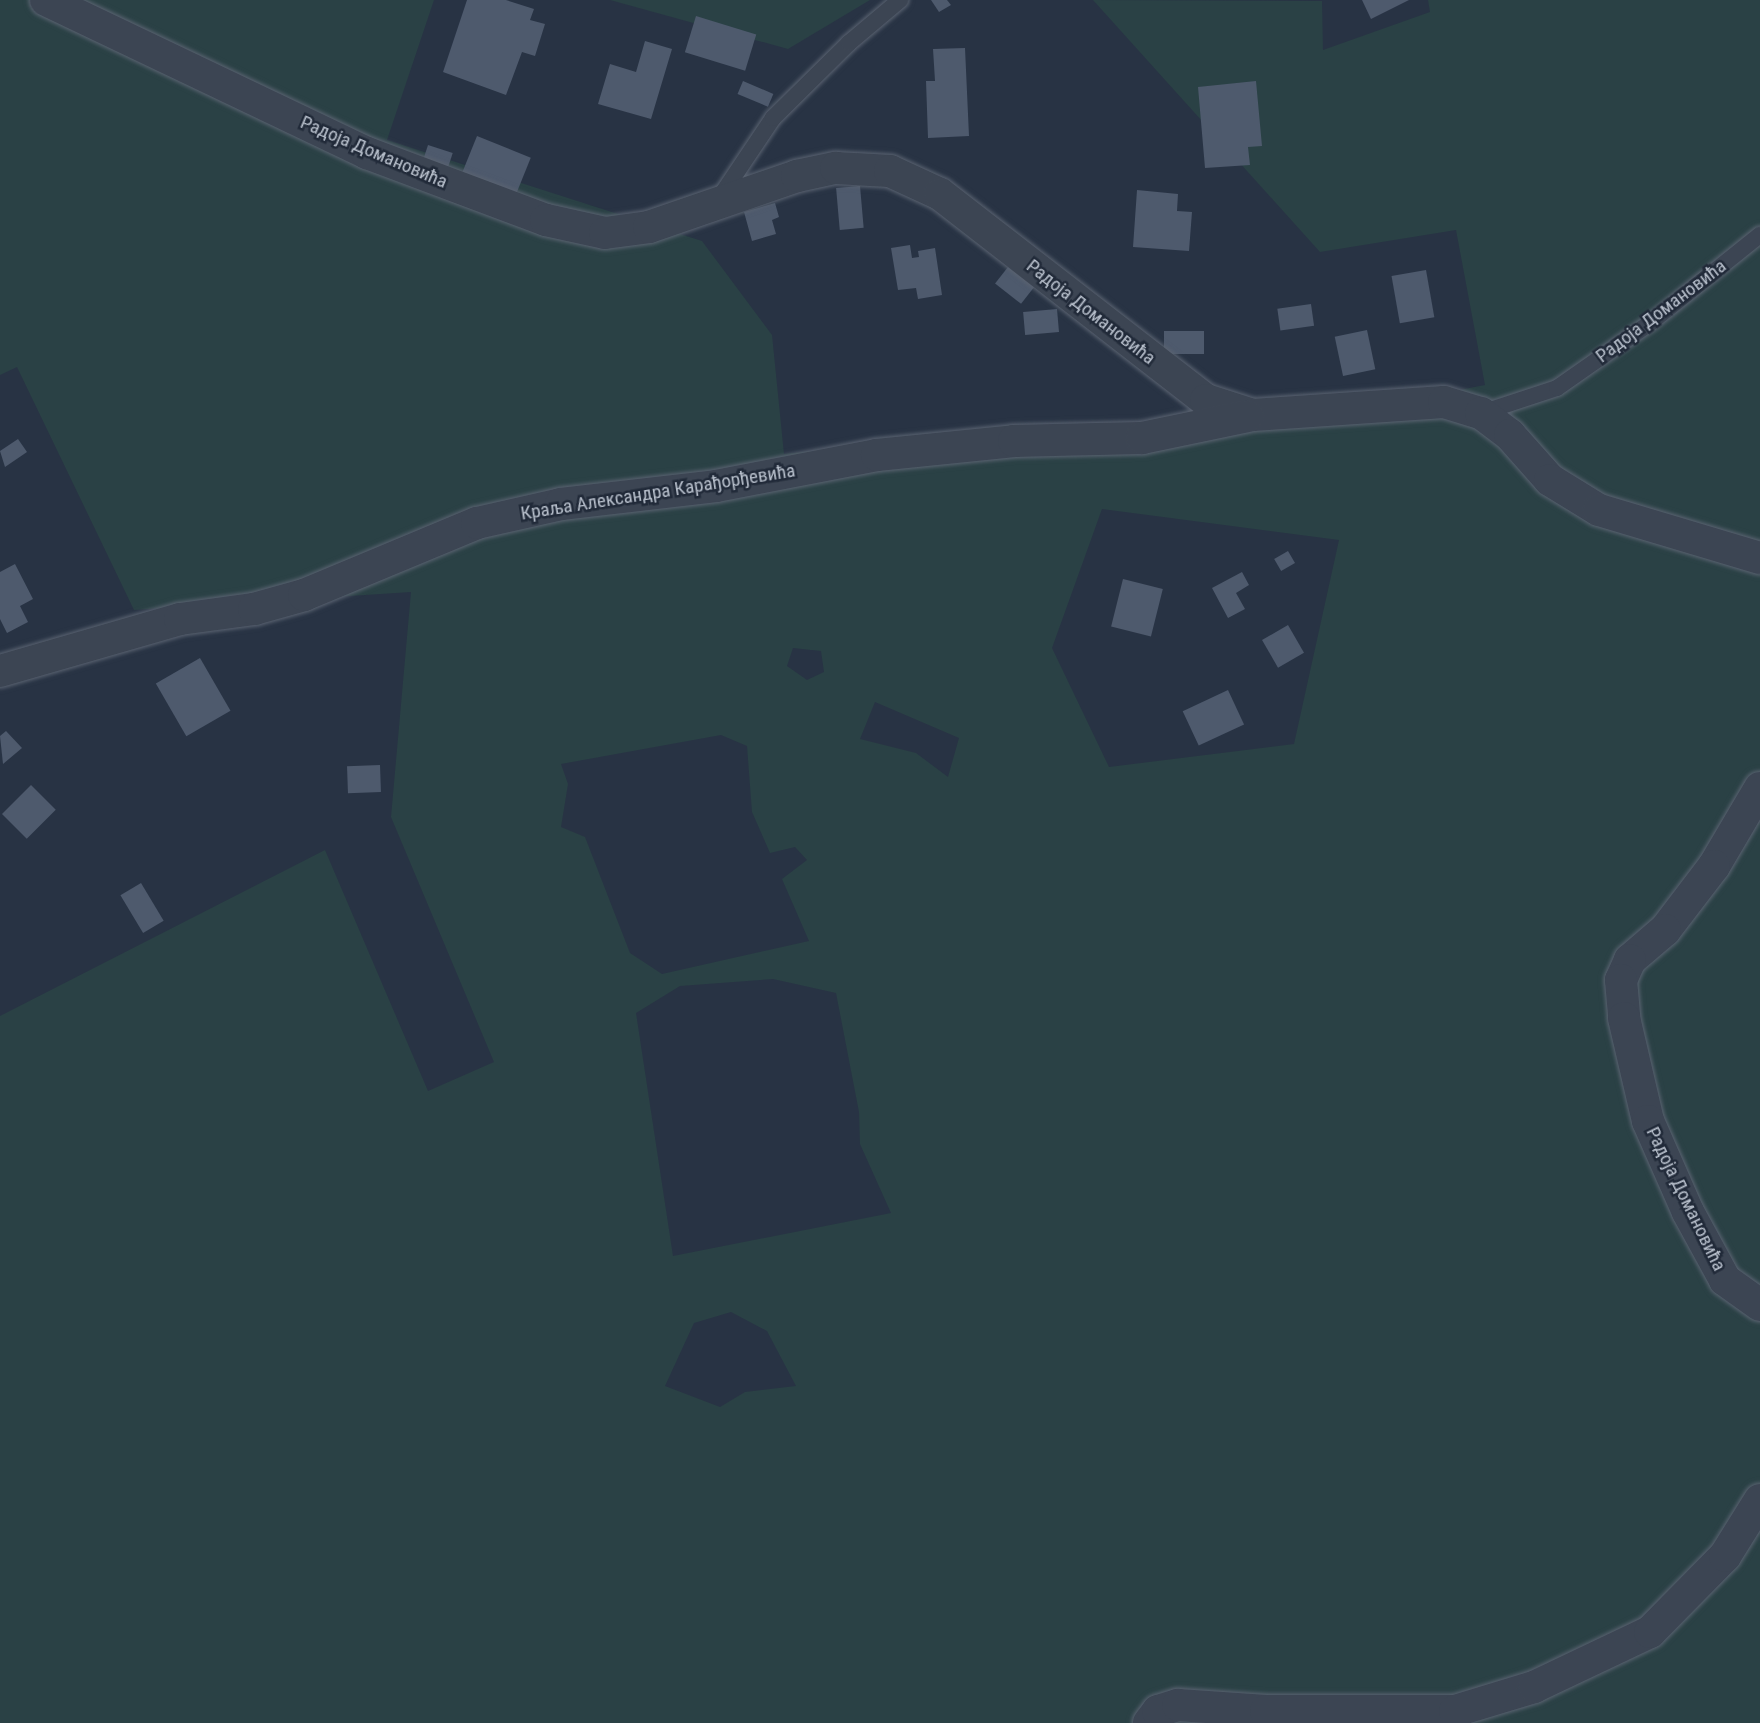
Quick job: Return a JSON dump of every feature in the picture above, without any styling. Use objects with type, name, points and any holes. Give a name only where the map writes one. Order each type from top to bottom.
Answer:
[{"type":"street","name":"Радоја Домановића","points":[[46,0],[367,153],[546,220],[605,233],[649,227],[717,202],[836,168],[890,171],[940,194],[1206,400],[1252,415],[1444,402],[1481,413],[1510,435],[1550,480],[1599,510],[1760,558]]},
{"type":"street","name":"Краља Александра Карађорђевића","points":[[0,671],[180,619],[254,609],[304,595],[477,523],[561,504],[716,486],[877,454],[1014,441],[1142,438],[1252,415]]},
{"type":"street","name":"Радоја Домановића","points":[[1760,788],[1714,866],[1665,930],[1630,960],[1621,981],[1623,1018],[1647,1121],[1688,1212],[1725,1280],[1760,1305]]},
{"type":"street","points":[[1149,1723],[1158,1711],[1178,1704],[1266,1711],[1455,1711],[1534,1686],[1650,1632],[1725,1556],[1760,1500]]},
{"type":"lane","points":[[717,202],[774,118],[849,43],[900,0]]},
{"type":"lane","name":"Радоја Домановића","points":[[1481,413],[1557,388],[1650,323],[1760,235]]},
{"type":"green space","points":[[0,0],[434,0],[387,140],[702,241],[772,335],[784,454],[841,448],[1140,452],[1485,385],[1456,230],[1320,252],[1093,0],[1322,1],[1323,50],[1430,12],[1428,0],[1760,0],[1760,1723],[0,1723],[0,1016],[325,850],[428,1091],[494,1062],[391,817],[411,592],[134,610],[17,367],[0,375]],"holes":[[[1102,509],[1339,540],[1294,744],[1109,767],[1052,648]],[[793,648],[821,651],[824,672],[807,680],[787,666]],[[875,702],[959,738],[948,777],[916,753],[860,739]],[[721,735],[747,746],[752,812],[770,853],[795,847],[807,860],[782,879],[809,941],[662,974],[630,953],[585,837],[561,827],[568,784],[561,764]],[[773,979],[836,993],[859,1112],[860,1144],[891,1213],[673,1256],[636,1013],[680,986]],[[731,1312],[767,1331],[796,1386],[745,1392],[720,1407],[665,1386],[694,1323]]]},
{"type":"green space","points":[[610,0],[870,0],[788,49]]},
{"type":"building","points":[[467,0],[506,0],[534,9],[530,20],[545,24],[535,56],[522,52],[506,95],[443,72]]},
{"type":"building","points":[[931,0],[947,0],[951,5],[939,12]]},
{"type":"building","points":[[1362,0],[1409,0],[1371,19]]},
{"type":"building","points":[[696,16],[756,34],[745,71],[685,52]]},
{"type":"building","points":[[645,41],[672,49],[651,119],[598,104],[610,64],[636,72]]},
{"type":"building","points":[[965,48],[969,136],[928,138],[926,81],[935,81],[933,49]]},
{"type":"building","points":[[743,81],[773,94],[768,107],[738,94]]},
{"type":"building","points":[[1256,81],[1262,146],[1248,147],[1250,165],[1205,168],[1198,87]]},
{"type":"building","points":[[477,136],[531,158],[513,202],[459,181]]},
{"type":"building","points":[[428,145],[453,153],[447,171],[422,163]]},
{"type":"building","points":[[860,186],[864,228],[840,230],[836,188]]},
{"type":"building","points":[[1137,190],[1178,194],[1177,211],[1192,212],[1189,251],[1133,247]]},
{"type":"building","points":[[775,203],[779,217],[772,220],[776,234],[752,241],[744,212]]},
{"type":"building","points":[[910,245],[912,258],[919,257],[918,251],[935,248],[942,295],[918,299],[916,288],[898,290],[891,248]]},
{"type":"building","points":[[1008,267],[1034,287],[1021,304],[995,284]]},
{"type":"building","points":[[1426,270],[1434,317],[1400,323],[1392,276]]},
{"type":"building","points":[[1311,304],[1314,326],[1280,331],[1277,309]]},
{"type":"building","points":[[1057,309],[1059,332],[1025,335],[1023,312]]},
{"type":"building","points":[[1367,330],[1375,369],[1343,376],[1335,337]]},
{"type":"building","points":[[1164,331],[1204,331],[1204,354],[1164,354]]},
{"type":"building","points":[[18,439],[27,452],[5,467],[0,451]]},
{"type":"building","points":[[1288,551],[1295,563],[1281,571],[1274,559]]},
{"type":"building","points":[[15,564],[33,599],[20,606],[28,622],[7,633],[0,619],[0,572]]},
{"type":"building","points":[[1242,572],[1249,585],[1236,593],[1245,609],[1228,618],[1212,588]]},
{"type":"building","points":[[1123,579],[1163,589],[1151,636],[1111,627]]},
{"type":"building","points":[[1288,625],[1304,653],[1278,668],[1262,640]]},
{"type":"building","points":[[200,658],[230,711],[186,736],[156,684]]},
{"type":"building","points":[[1228,690],[1244,724],[1199,746],[1183,711]]},
{"type":"building","points":[[6,731],[22,748],[3,764],[0,736]]},
{"type":"building","points":[[380,765],[381,792],[348,793],[347,766]]},
{"type":"building","points":[[31,785],[56,810],[27,839],[2,814]]},
{"type":"building","points":[[141,883],[164,921],[143,933],[120,895]]}]
